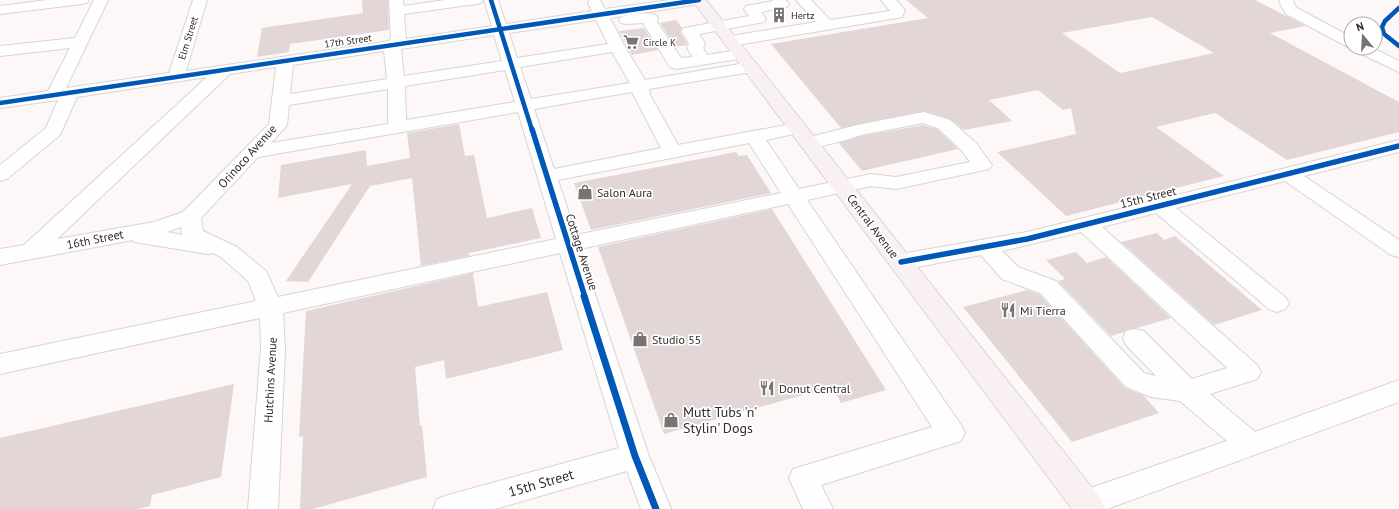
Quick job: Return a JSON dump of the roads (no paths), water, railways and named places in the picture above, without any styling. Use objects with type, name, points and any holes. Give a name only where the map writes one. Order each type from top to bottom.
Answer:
[{"type":"main road","name":"Central Avenue","points":[[699,0],[1088,506]]},
{"type":"street","points":[[0,10],[82,0]]},
{"type":"street","points":[[0,175],[54,131],[62,94],[80,42],[101,0]]},
{"type":"street","name":"Elm Street","points":[[176,77],[200,0]]},
{"type":"street","points":[[397,128],[396,83],[392,50],[399,37],[397,6],[476,0]]},
{"type":"street","name":"Cottage Avenue","points":[[490,0],[635,456],[656,509]]},
{"type":"street","name":"17th Street","points":[[0,103],[600,13],[647,13],[699,0]]},
{"type":"street","points":[[803,0],[823,20]]},
{"type":"street","points":[[253,152],[640,86],[736,47],[759,19],[751,9],[780,2],[786,3],[801,19],[823,20],[897,14],[898,10],[888,0]]},
{"type":"street","points":[[1287,0],[1286,2],[1291,11],[1343,39]]},
{"type":"street","points":[[600,13],[617,47],[640,86],[641,94],[672,151]]},
{"type":"street","points":[[647,13],[675,19],[684,25],[697,42],[695,48],[703,60]]},
{"type":"street","points":[[647,13],[650,22],[676,64],[703,60],[736,47],[823,20]]},
{"type":"street","points":[[689,31],[736,47]]},
{"type":"street","points":[[0,51],[80,42]]},
{"type":"street","points":[[280,101],[617,47]]},
{"type":"street","points":[[1377,56],[1399,67]]},
{"type":"street","name":"Orinoco Avenue","points":[[190,217],[278,125],[285,61]]},
{"type":"street","points":[[31,251],[226,69]]},
{"type":"street","points":[[0,364],[271,308],[871,180],[896,183],[982,165],[969,147],[944,124],[924,116],[856,130],[840,136],[754,136],[546,176]]},
{"type":"street","points":[[754,136],[951,433],[803,478],[818,509]]},
{"type":"street","name":"15th Street","points":[[901,262],[1027,239],[1399,146]]},
{"type":"street","points":[[1288,174],[1399,250]]},
{"type":"street","points":[[1160,206],[1278,303]]},
{"type":"street","name":"16th Street","points":[[0,257],[157,228],[190,217]]},
{"type":"street","name":"Hutchins Avenue","points":[[190,217],[193,235],[229,252],[258,277],[271,308],[273,348],[263,509]]},
{"type":"street","points":[[985,246],[1010,274],[1048,287],[1135,380],[1151,386],[1187,391],[1248,372],[1085,224]]},
{"type":"street","points":[[111,236],[159,238],[229,252]]},
{"type":"street","points":[[1135,338],[1187,391],[1251,445]]},
{"type":"street","points":[[1088,506],[1399,391]]},
{"type":"street","name":"15th Street","points":[[448,509],[635,456]]},
{"type":"place","name":"Hertz","points":[[779,15]]},
{"type":"place","name":"Circle K","points":[[631,42]]},
{"type":"place","name":"Salon Aura","points":[[585,192]]},
{"type":"place","name":"Mi Tierra","points":[[1008,310]]},
{"type":"place","name":"Studio 55","points":[[640,339]]},
{"type":"place","name":"Donut Central","points":[[767,388]]},
{"type":"place","name":"Mutt Tubs 'n' Stylin' Dogs","points":[[671,420]]}]
